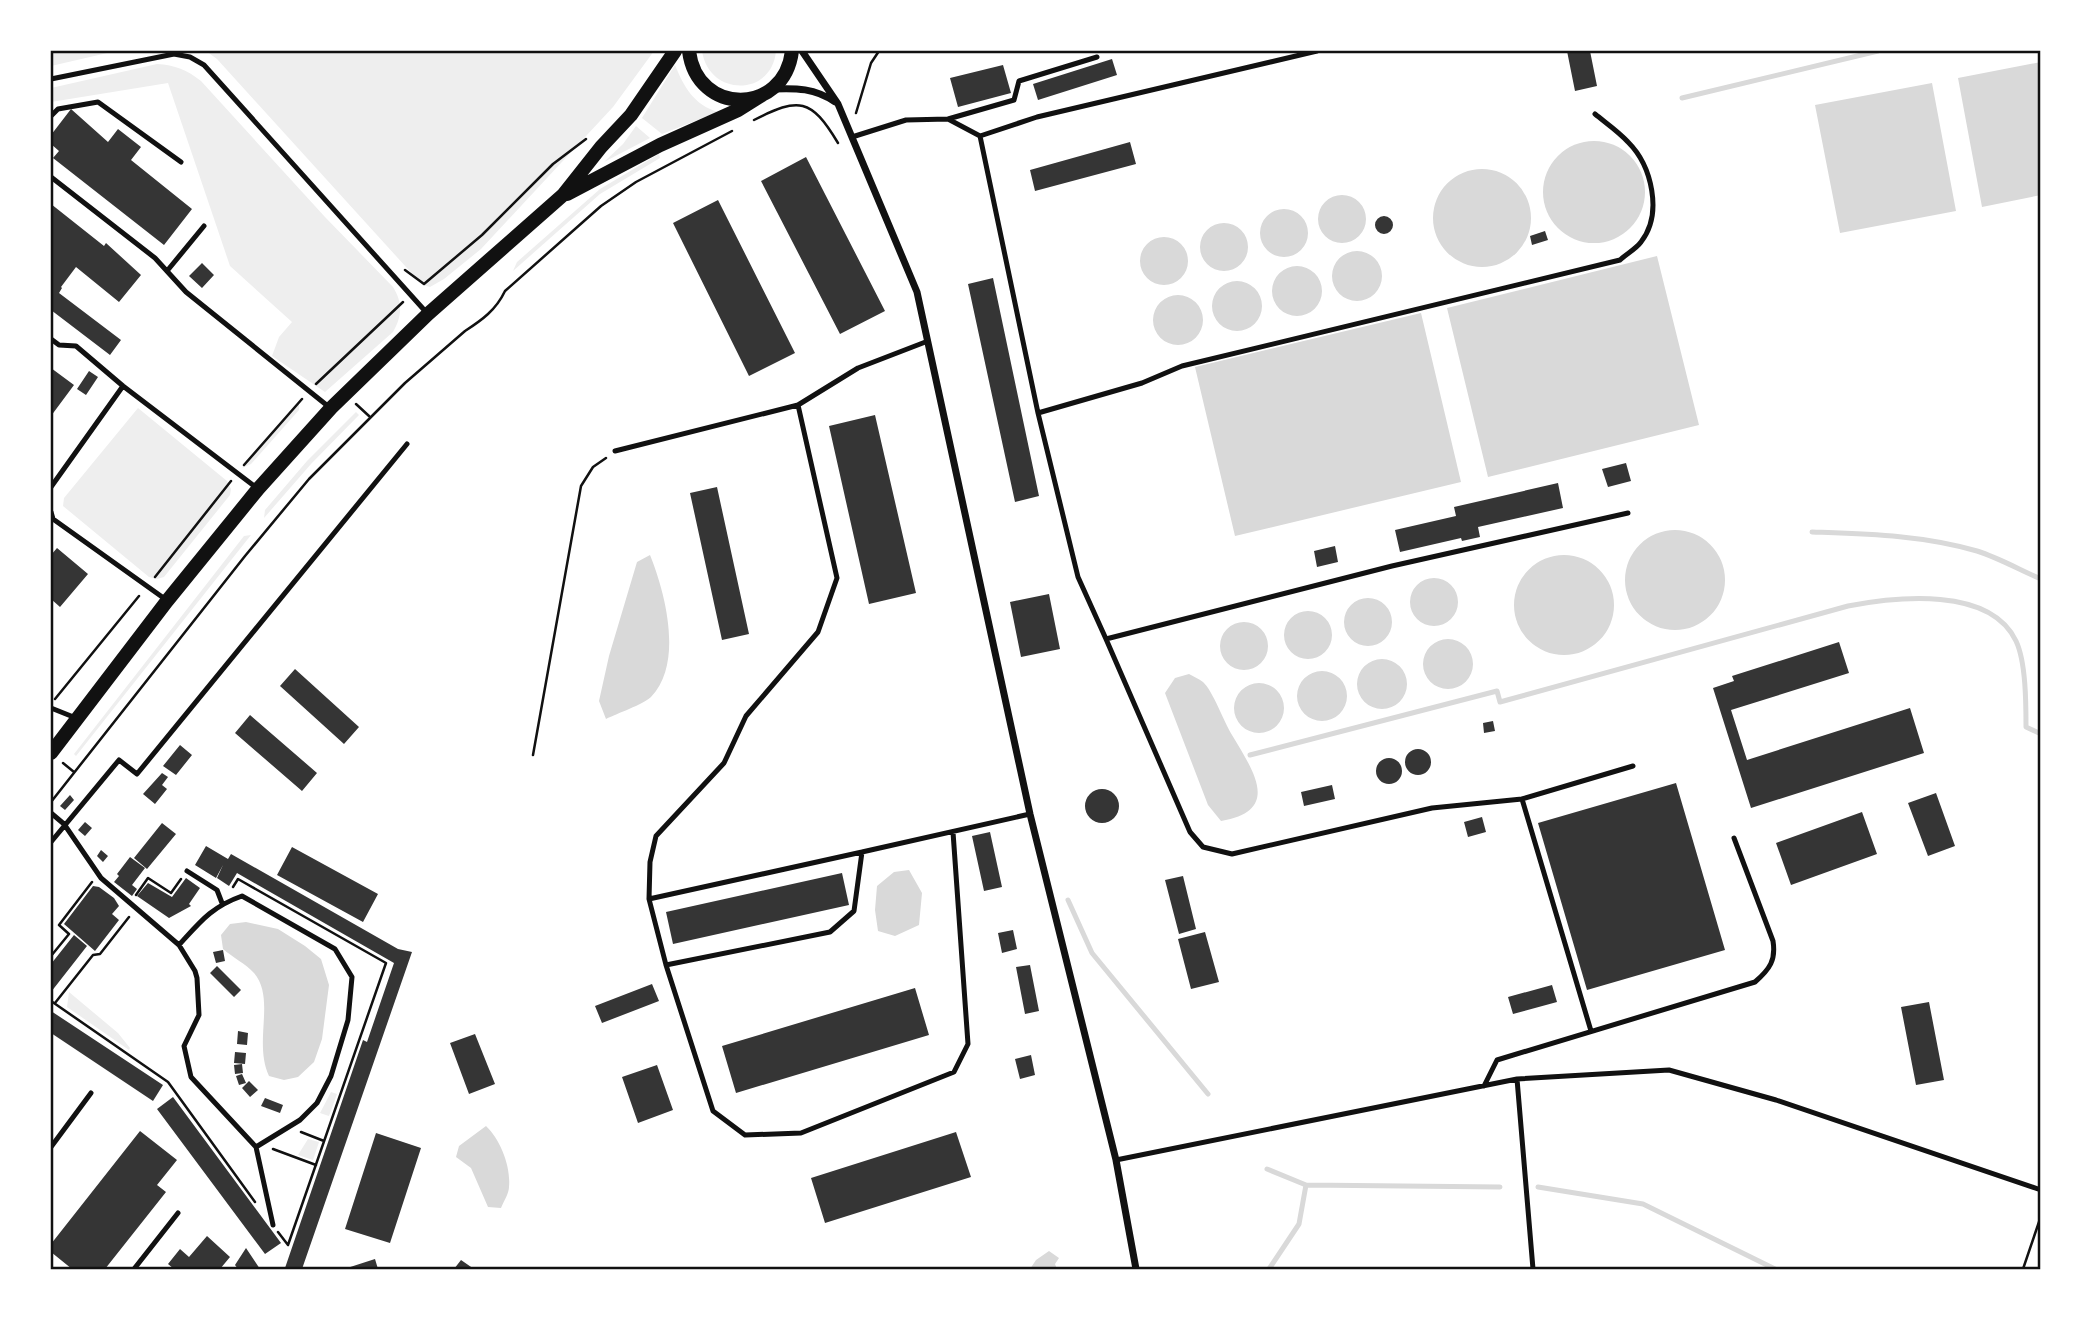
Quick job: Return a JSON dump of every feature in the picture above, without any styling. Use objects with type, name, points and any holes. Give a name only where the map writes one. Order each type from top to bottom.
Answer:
[{"type":"main road","points":[[51,753],[167,601],[258,489],[331,408],[428,314],[563,195],[631,115],[675,51]]},
{"type":"main road","points":[[688,51],[698,78],[713,92],[732,99],[753,99],[767,92]]},
{"type":"main road","points":[[563,195],[660,145],[738,110],[767,92],[786,73],[792,51]]},
{"type":"street","points":[[802,51],[838,104],[916,292],[1030,814],[1116,1160],[1136,1269]]},
{"type":"street","points":[[767,92],[804,88],[822,93],[838,104]]},
{"type":"lane","points":[[948,119],[980,136],[1037,117],[1317,51]]},
{"type":"lane","points":[[51,79],[174,54],[190,57],[204,65],[428,314]]},
{"type":"lane","points":[[852,137],[906,120],[948,119],[1014,100],[1019,81],[1097,57]]},
{"type":"lane","points":[[51,116],[58,109],[98,102],[181,162]]},
{"type":"lane","points":[[1038,413],[1143,383],[1182,366],[1620,260],[1641,243],[1651,222],[1653,199],[1647,174],[1630,143],[1595,114]]},
{"type":"lane","points":[[980,136],[1038,413],[1078,577],[1189,832],[1203,847],[1232,854],[1432,808],[1522,799],[1633,766]]},
{"type":"lane","points":[[51,177],[155,258],[186,292],[331,408]]},
{"type":"lane","points":[[167,271],[204,226]]},
{"type":"lane","points":[[51,339],[59,345],[76,346],[123,386],[258,489]]},
{"type":"lane","points":[[615,451],[798,405],[858,368],[928,341]]},
{"type":"lane","points":[[51,487],[123,386]]},
{"type":"lane","points":[[798,405],[837,578],[818,632],[746,716],[724,763],[656,836],[650,862],[649,899],[666,965],[713,1111],[745,1135],[801,1133],[954,1072],[968,1044],[953,832]]},
{"type":"lane","points":[[51,842],[119,760],[137,774],[407,444]]},
{"type":"lane","points":[[51,512],[53,519],[167,601]]},
{"type":"lane","points":[[1106,639],[1392,566],[1628,513]]},
{"type":"lane","points":[[51,706],[76,718]]},
{"type":"lane","points":[[1522,799],[1591,1031]]},
{"type":"lane","points":[[51,813],[64,824],[99,874],[180,945],[197,978],[199,1015],[184,1046],[191,1077],[258,1146],[273,1225]]},
{"type":"lane","points":[[649,899],[1030,814]]},
{"type":"lane","points":[[1484,1086],[1497,1060],[1755,982],[1768,971],[1775,955],[1773,940],[1734,838]]},
{"type":"lane","points":[[666,965],[830,932],[854,911],[862,852]]},
{"type":"lane","points":[[187,871],[218,890],[222,903]]},
{"type":"lane","points":[[180,945],[204,918],[222,903],[242,897],[335,949],[352,977],[348,1020],[331,1076],[317,1103],[300,1120],[258,1146]]},
{"type":"lane","points":[[1116,1160],[1517,1079],[1669,1070],[1776,1100],[2041,1190]]},
{"type":"lane","points":[[1517,1079],[1533,1269]]},
{"type":"lane","points":[[51,1147],[92,1093]]},
{"type":"lane","points":[[134,1269],[178,1213]]},
{"type":"path","points":[[856,113],[871,63],[879,51]]},
{"type":"path","points":[[743,126],[793,104],[805,106],[823,119],[838,143]]},
{"type":"path","points":[[51,802],[245,556],[309,479],[369,417],[465,331],[480,322],[499,304],[505,292],[601,206],[636,182],[732,132]]},
{"type":"path","points":[[51,706],[237,473],[309,390],[411,294],[482,235],[553,164],[594,133]]},
{"type":"path","points":[[399,265],[424,284]]},
{"type":"path","points":[[533,755],[581,486],[593,467],[615,451]]},
{"type":"path","points":[[130,903],[148,878],[171,892],[187,871]]},
{"type":"path","points":[[51,956],[69,934],[59,925],[99,874]]},
{"type":"path","points":[[130,1055],[53,1002],[93,955],[100,954],[136,908]]},
{"type":"path","points":[[287,1127],[324,1141]]},
{"type":"path","points":[[258,1146],[316,1165]]},
{"type":"path","points":[[2023,1269],[2041,1216]]},
{"type":"shaded area","points":[[51,51],[116,51],[51,66]]},
{"type":"shaded area","points":[[206,51],[654,51],[613,107],[481,249],[430,287],[423,285],[217,59]]},
{"type":"shaded area","points":[[702,51],[776,51],[772,66],[764,77],[740,86],[716,77],[707,66]]},
{"type":"shaded area","points":[[2041,62],[2041,195],[1982,207],[1958,78]]},
{"type":"shaded area","points":[[157,64],[180,69],[201,81],[393,287],[400,310],[393,332],[325,392],[272,356],[279,337],[292,322],[230,266],[168,83],[51,102],[51,88]]},
{"type":"shaded area","points":[[675,65],[682,81],[696,100],[718,112],[662,134],[642,118]]},
{"type":"shaded area","points":[[1932,83],[1956,211],[1840,233],[1815,105]]},
{"type":"shaded area","points":[[636,126],[650,138],[604,162],[623,144]]},
{"type":"shaded area","points":[[1594,141],[1614,145],[1630,156],[1641,172],[1645,192],[1641,212],[1630,228],[1614,239],[1594,243],[1574,239],[1558,228],[1547,212],[1543,192],[1547,172],[1558,156],[1574,145]]},
{"type":"shaded area","points":[[659,154],[660,158],[600,194],[513,271],[517,262],[600,189]]},
{"type":"shaded area","points":[[1482,169],[1501,172],[1517,183],[1528,199],[1531,218],[1528,237],[1517,253],[1501,264],[1482,267],[1463,264],[1447,253],[1436,237],[1433,218],[1436,199],[1447,183],[1463,172]]},
{"type":"shaded area","points":[[1342,195],[1359,202],[1366,219],[1359,236],[1342,243],[1325,236],[1318,219],[1325,202]]},
{"type":"shaded area","points":[[1284,209],[1301,216],[1308,233],[1301,250],[1284,257],[1267,250],[1260,233],[1267,216]]},
{"type":"shaded area","points":[[1224,223],[1241,230],[1248,247],[1241,264],[1224,271],[1207,264],[1200,247],[1207,230]]},
{"type":"shaded area","points":[[1164,237],[1181,244],[1188,261],[1181,278],[1164,285],[1147,278],[1140,261],[1147,244]]},
{"type":"shaded area","points":[[1357,251],[1374,259],[1382,276],[1374,293],[1357,301],[1340,293],[1332,276],[1340,259]]},
{"type":"shaded area","points":[[1657,256],[1699,425],[1488,477],[1447,308]]},
{"type":"shaded area","points":[[1297,266],[1314,274],[1322,291],[1314,308],[1297,316],[1280,308],[1272,291],[1280,274]]},
{"type":"shaded area","points":[[1237,281],[1254,289],[1262,306],[1254,323],[1237,331],[1220,323],[1212,306],[1220,289]]},
{"type":"shaded area","points":[[1178,295],[1195,303],[1203,320],[1195,337],[1178,345],[1161,337],[1153,320],[1161,303]]},
{"type":"shaded area","points":[[1421,313],[1461,482],[1235,536],[1195,367]]},
{"type":"shaded area","points":[[299,403],[299,410],[251,464],[242,468]]},
{"type":"shaded area","points":[[138,408],[227,481],[231,489],[230,495],[164,577],[157,579],[149,577],[63,506],[64,498]]},
{"type":"shaded area","points":[[356,412],[359,415],[264,518],[265,510],[307,461]]},
{"type":"shaded area","points":[[1675,530],[1703,538],[1717,552],[1725,580],[1717,608],[1703,622],[1675,630],[1647,622],[1633,608],[1625,580],[1633,552],[1647,538]]},
{"type":"shaded area","points":[[251,535],[76,756],[74,754],[244,536]]},
{"type":"shaded area","points":[[650,555],[666,607],[669,647],[667,666],[661,683],[651,697],[606,719],[599,701],[609,656],[637,562]]},
{"type":"shaded area","points":[[1564,555],[1583,559],[1599,570],[1610,586],[1614,605],[1610,624],[1599,640],[1583,651],[1564,655],[1545,651],[1529,640],[1518,624],[1514,605],[1518,586],[1529,570],[1545,559]]},
{"type":"shaded area","points":[[1434,578],[1451,585],[1458,602],[1451,619],[1434,626],[1417,619],[1410,602],[1417,585]]},
{"type":"shaded area","points":[[1368,598],[1385,605],[1392,622],[1385,639],[1368,646],[1351,639],[1344,622],[1351,605]]},
{"type":"shaded area","points":[[1308,611],[1325,618],[1332,635],[1325,652],[1308,659],[1291,652],[1284,635],[1291,618]]},
{"type":"shaded area","points":[[1244,622],[1261,629],[1268,646],[1261,663],[1244,670],[1227,663],[1220,646],[1227,629]]},
{"type":"shaded area","points":[[1448,639],[1465,647],[1473,664],[1465,681],[1448,689],[1431,681],[1423,664],[1431,647]]},
{"type":"shaded area","points":[[1382,659],[1399,667],[1407,684],[1399,701],[1382,709],[1365,701],[1357,684],[1365,667]]},
{"type":"shaded area","points":[[1322,671],[1339,679],[1347,696],[1339,713],[1322,721],[1305,713],[1297,696],[1305,679]]},
{"type":"shaded area","points":[[1189,674],[1203,682],[1211,692],[1254,775],[1257,798],[1252,808],[1240,816],[1221,821],[1208,805],[1165,693],[1175,678]]},
{"type":"shaded area","points":[[1259,683],[1276,691],[1284,708],[1276,725],[1259,733],[1242,725],[1234,708],[1242,691]]},
{"type":"shaded area","points":[[909,870],[922,893],[919,925],[895,936],[878,931],[875,910],[877,886],[894,872]]},
{"type":"shaded area","points":[[246,922],[278,929],[321,959],[329,985],[322,1039],[314,1062],[298,1077],[284,1080],[269,1076],[263,1049],[264,1008],[260,983],[251,970],[223,949],[221,935],[230,924]]},
{"type":"shaded area","points":[[69,992],[118,1033],[129,1050],[67,1007]]},
{"type":"shaded area","points":[[331,1092],[337,1094],[329,1116],[320,1113]]},
{"type":"shaded area","points":[[486,1126],[500,1145],[508,1170],[509,1189],[501,1208],[488,1207],[471,1168],[456,1157],[459,1146]]},
{"type":"shaded area","points":[[308,1139],[319,1142],[313,1160],[298,1155]]},
{"type":"shaded area","points":[[1049,1251],[1059,1258],[1055,1264],[1057,1269],[1030,1269],[1036,1260]]},
{"type":"building","points":[[1567,51],[1590,51],[1597,86],[1575,91]]},
{"type":"building","points":[[1112,59],[1117,75],[1038,100],[1033,84]]},
{"type":"building","points":[[1003,65],[1011,93],[958,107],[950,78]]},
{"type":"building","points":[[71,109],[108,142],[118,129],[141,147],[131,160],[192,209],[164,245],[53,158],[59,151],[51,144],[51,135]]},
{"type":"building","points":[[1130,142],[1136,164],[1035,191],[1030,170]]},
{"type":"building","points":[[806,157],[885,311],[840,334],[761,181]]},
{"type":"building","points":[[718,200],[795,353],[749,376],[673,223]]},
{"type":"building","points":[[51,204],[104,246],[106,243],[141,275],[119,302],[76,267],[61,287],[59,293],[121,340],[110,355],[51,310]]},
{"type":"building","points":[[1380,216],[1388,216],[1393,225],[1391,232],[1380,234],[1375,229],[1375,221]]},
{"type":"building","points":[[1545,231],[1548,240],[1532,245],[1530,236]]},
{"type":"building","points":[[202,263],[214,275],[202,288],[189,276]]},
{"type":"building","points":[[993,278],[1039,496],[1015,502],[968,284]]},
{"type":"building","points":[[51,368],[74,385],[51,416]]},
{"type":"building","points":[[89,371],[98,377],[86,395],[77,389]]},
{"type":"building","points":[[875,415],[916,593],[869,604],[829,426]]},
{"type":"building","points":[[1626,463],[1631,481],[1608,487],[1602,469]]},
{"type":"building","points":[[1558,483],[1563,508],[1478,527],[1480,537],[1462,541],[1461,538],[1400,552],[1395,530],[1456,516],[1454,507]]},
{"type":"building","points":[[717,487],[749,634],[722,640],[690,493]]},
{"type":"building","points":[[1335,546],[1338,562],[1317,567],[1314,551]]},
{"type":"building","points":[[57,548],[88,574],[60,607],[51,599],[51,555]]},
{"type":"building","points":[[1049,594],[1060,649],[1021,657],[1010,602]]},
{"type":"building","points":[[1839,642],[1849,673],[1731,710],[1747,760],[1910,708],[1924,753],[1751,808],[1713,688],[1734,681],[1732,676]]},
{"type":"building","points":[[295,669],[359,727],[344,744],[280,686]]},
{"type":"building","points":[[250,715],[317,773],[302,791],[235,733]]},
{"type":"building","points":[[1493,721],[1495,731],[1484,733],[1483,723]]},
{"type":"building","points":[[180,745],[192,755],[176,775],[163,766]]},
{"type":"building","points":[[1418,749],[1427,753],[1431,762],[1427,771],[1418,775],[1409,771],[1405,762],[1409,753]]},
{"type":"building","points":[[1389,758],[1398,762],[1402,771],[1398,780],[1389,784],[1380,780],[1376,771],[1380,762]]},
{"type":"building","points":[[162,773],[168,777],[162,785],[167,789],[155,804],[143,794]]},
{"type":"building","points":[[1676,783],[1725,950],[1587,990],[1538,823]]},
{"type":"building","points":[[1332,785],[1335,799],[1304,806],[1301,792]]},
{"type":"building","points":[[1102,789],[1114,794],[1119,806],[1114,818],[1102,823],[1090,818],[1085,806],[1090,794]]},
{"type":"building","points":[[1936,793],[1955,846],[1928,856],[1908,803]]},
{"type":"building","points":[[70,795],[74,800],[65,810],[60,806]]},
{"type":"building","points":[[1862,812],[1877,854],[1791,885],[1776,843]]},
{"type":"building","points":[[1482,817],[1486,832],[1468,837],[1464,822]]},
{"type":"building","points":[[85,822],[92,828],[85,836],[78,830]]},
{"type":"building","points":[[162,823],[176,834],[147,869],[134,858]]},
{"type":"building","points":[[990,832],[1002,887],[984,891],[972,836]]},
{"type":"building","points":[[206,846],[228,859],[231,854],[398,949],[412,952],[302,1269],[285,1268],[363,1040],[367,1042],[394,963],[237,873],[229,886],[217,878],[223,865],[216,878],[195,865]]},
{"type":"building","points":[[292,847],[378,894],[363,922],[277,875]]},
{"type":"building","points":[[101,850],[108,856],[103,862],[97,856]]},
{"type":"building","points":[[130,857],[145,868],[132,885],[137,889],[132,896],[114,882]]},
{"type":"building","points":[[842,873],[849,905],[673,944],[666,912]]},
{"type":"building","points":[[1183,876],[1196,929],[1179,934],[1165,880]]},
{"type":"building","points":[[186,878],[200,888],[189,904],[191,906],[169,918],[137,896],[148,883],[172,897]]},
{"type":"building","points":[[93,886],[99,887],[114,898],[119,906],[112,914],[119,920],[95,951],[64,924]]},
{"type":"building","points":[[1013,930],[1017,949],[1002,953],[998,933]]},
{"type":"building","points":[[1205,932],[1219,982],[1191,989],[1178,939]]},
{"type":"building","points":[[74,935],[87,946],[51,992],[51,964]]},
{"type":"building","points":[[223,950],[225,961],[216,963],[213,952]]},
{"type":"building","points":[[1030,965],[1039,1011],[1025,1014],[1016,967]]},
{"type":"building","points":[[217,966],[241,990],[234,997],[210,973]]},
{"type":"building","points":[[652,984],[659,1001],[602,1023],[595,1006]]},
{"type":"building","points":[[1552,985],[1557,1002],[1513,1014],[1508,997]]},
{"type":"building","points":[[915,988],[929,1035],[736,1093],[722,1046]]},
{"type":"building","points":[[1929,1002],[1944,1080],[1916,1085],[1901,1007]]},
{"type":"building","points":[[51,1011],[163,1085],[153,1101],[51,1033]]},
{"type":"building","points":[[238,1031],[248,1033],[247,1045],[237,1044]]},
{"type":"building","points":[[475,1034],[495,1084],[469,1094],[450,1043]]},
{"type":"building","points":[[235,1052],[246,1053],[245,1064],[234,1063]]},
{"type":"building","points":[[1031,1055],[1035,1075],[1020,1079],[1015,1059]]},
{"type":"building","points":[[242,1064],[243,1073],[235,1074],[234,1065]]},
{"type":"building","points":[[657,1065],[673,1110],[638,1123],[622,1077]]},
{"type":"building","points":[[242,1074],[246,1083],[239,1085],[236,1076]]},
{"type":"building","points":[[249,1081],[258,1090],[250,1097],[242,1088]]},
{"type":"building","points":[[173,1097],[281,1243],[265,1254],[157,1109]]},
{"type":"building","points":[[265,1098],[283,1105],[280,1113],[261,1106]]},
{"type":"building","points":[[140,1131],[177,1160],[157,1185],[166,1192],[105,1269],[72,1269],[51,1252],[51,1244]]},
{"type":"building","points":[[956,1132],[971,1177],[825,1223],[811,1178]]},
{"type":"building","points":[[376,1133],[421,1148],[390,1243],[345,1229]]},
{"type":"building","points":[[207,1236],[230,1257],[220,1269],[174,1269],[168,1264],[180,1249],[189,1257]]},
{"type":"building","points":[[246,1248],[260,1269],[238,1269],[235,1265]]},
{"type":"building","points":[[375,1259],[378,1269],[344,1269]]},
{"type":"building","points":[[461,1260],[474,1269],[454,1269]]},
{"type":"waterway","points":[[1682,98],[1878,51]]},
{"type":"waterway","points":[[1812,532],[1895,536],[1956,546],[1985,554],[2041,579]]},
{"type":"waterway","points":[[1250,755],[1497,691],[1500,702],[1848,606],[1915,599],[1964,603],[1986,611],[2003,623],[2016,641],[2022,660],[2026,727],[2041,734]]},
{"type":"waterway","points":[[1068,900],[1092,953],[1208,1094]]},
{"type":"waterway","points":[[1267,1169],[1306,1185],[1500,1187]]},
{"type":"waterway","points":[[1269,1269],[1299,1224],[1306,1185]]},
{"type":"waterway","points":[[1538,1187],[1643,1204],[1775,1269]]}]
